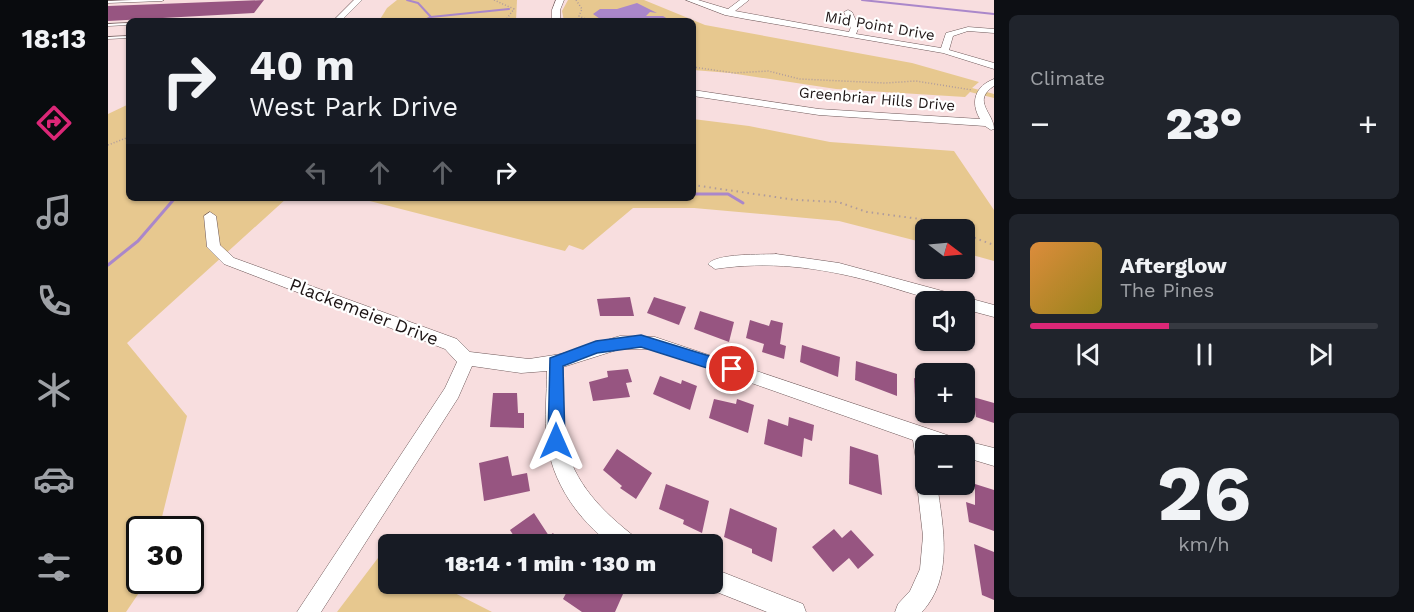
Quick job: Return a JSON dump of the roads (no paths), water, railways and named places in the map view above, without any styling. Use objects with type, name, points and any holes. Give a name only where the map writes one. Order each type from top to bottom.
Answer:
[{"type":"street","points":[[340,18],[358,0]]},
{"type":"street","points":[[556,18],[560,0]]},
{"type":"street","name":"Mid Point Drive","points":[[690,0],[729,13],[944,51],[994,66]]},
{"type":"street","points":[[729,13],[745,0]]},
{"type":"street","points":[[848,12],[855,27],[852,34]]},
{"type":"street","points":[[944,51],[949,35],[956,31],[994,31]]},
{"type":"street","points":[[991,127],[978,103],[980,92],[994,82]]},
{"type":"street","name":"Greenbriar Hills Drive","points":[[696,93],[819,112],[991,127]]},
{"type":"street","name":"Plackemeier Drive","points":[[210,216],[214,247],[229,261],[451,344],[464,360]]},
{"type":"street","points":[[715,264],[744,258],[807,263],[920,291]]},
{"type":"street","points":[[975,306],[994,311]]},
{"type":"street","points":[[308,612],[452,393],[462,373],[464,360],[529,366],[555,363],[609,344],[625,341],[655,343],[924,435]]},
{"type":"street","points":[[555,363],[556,441],[568,480],[592,514],[616,534]]},
{"type":"street","points":[[975,451],[994,457]]},
{"type":"street","points":[[906,612],[920,598],[933,568],[934,543],[928,495]]},
{"type":"street","points":[[723,583],[795,612]]},
{"type":"lane","points":[[108,2],[162,0]]},
{"type":"lane","points":[[108,25],[126,24]]},
{"type":"lane","points":[[108,38],[126,37]]},
{"type":"waterway","points":[[407,0],[418,3],[431,17]]},
{"type":"waterway","points":[[862,0],[994,14]]},
{"type":"waterway","points":[[431,17],[509,9]]},
{"type":"waterway","points":[[696,194],[728,194],[743,203]]},
{"type":"waterway","points":[[108,265],[138,241],[172,201]]}]
